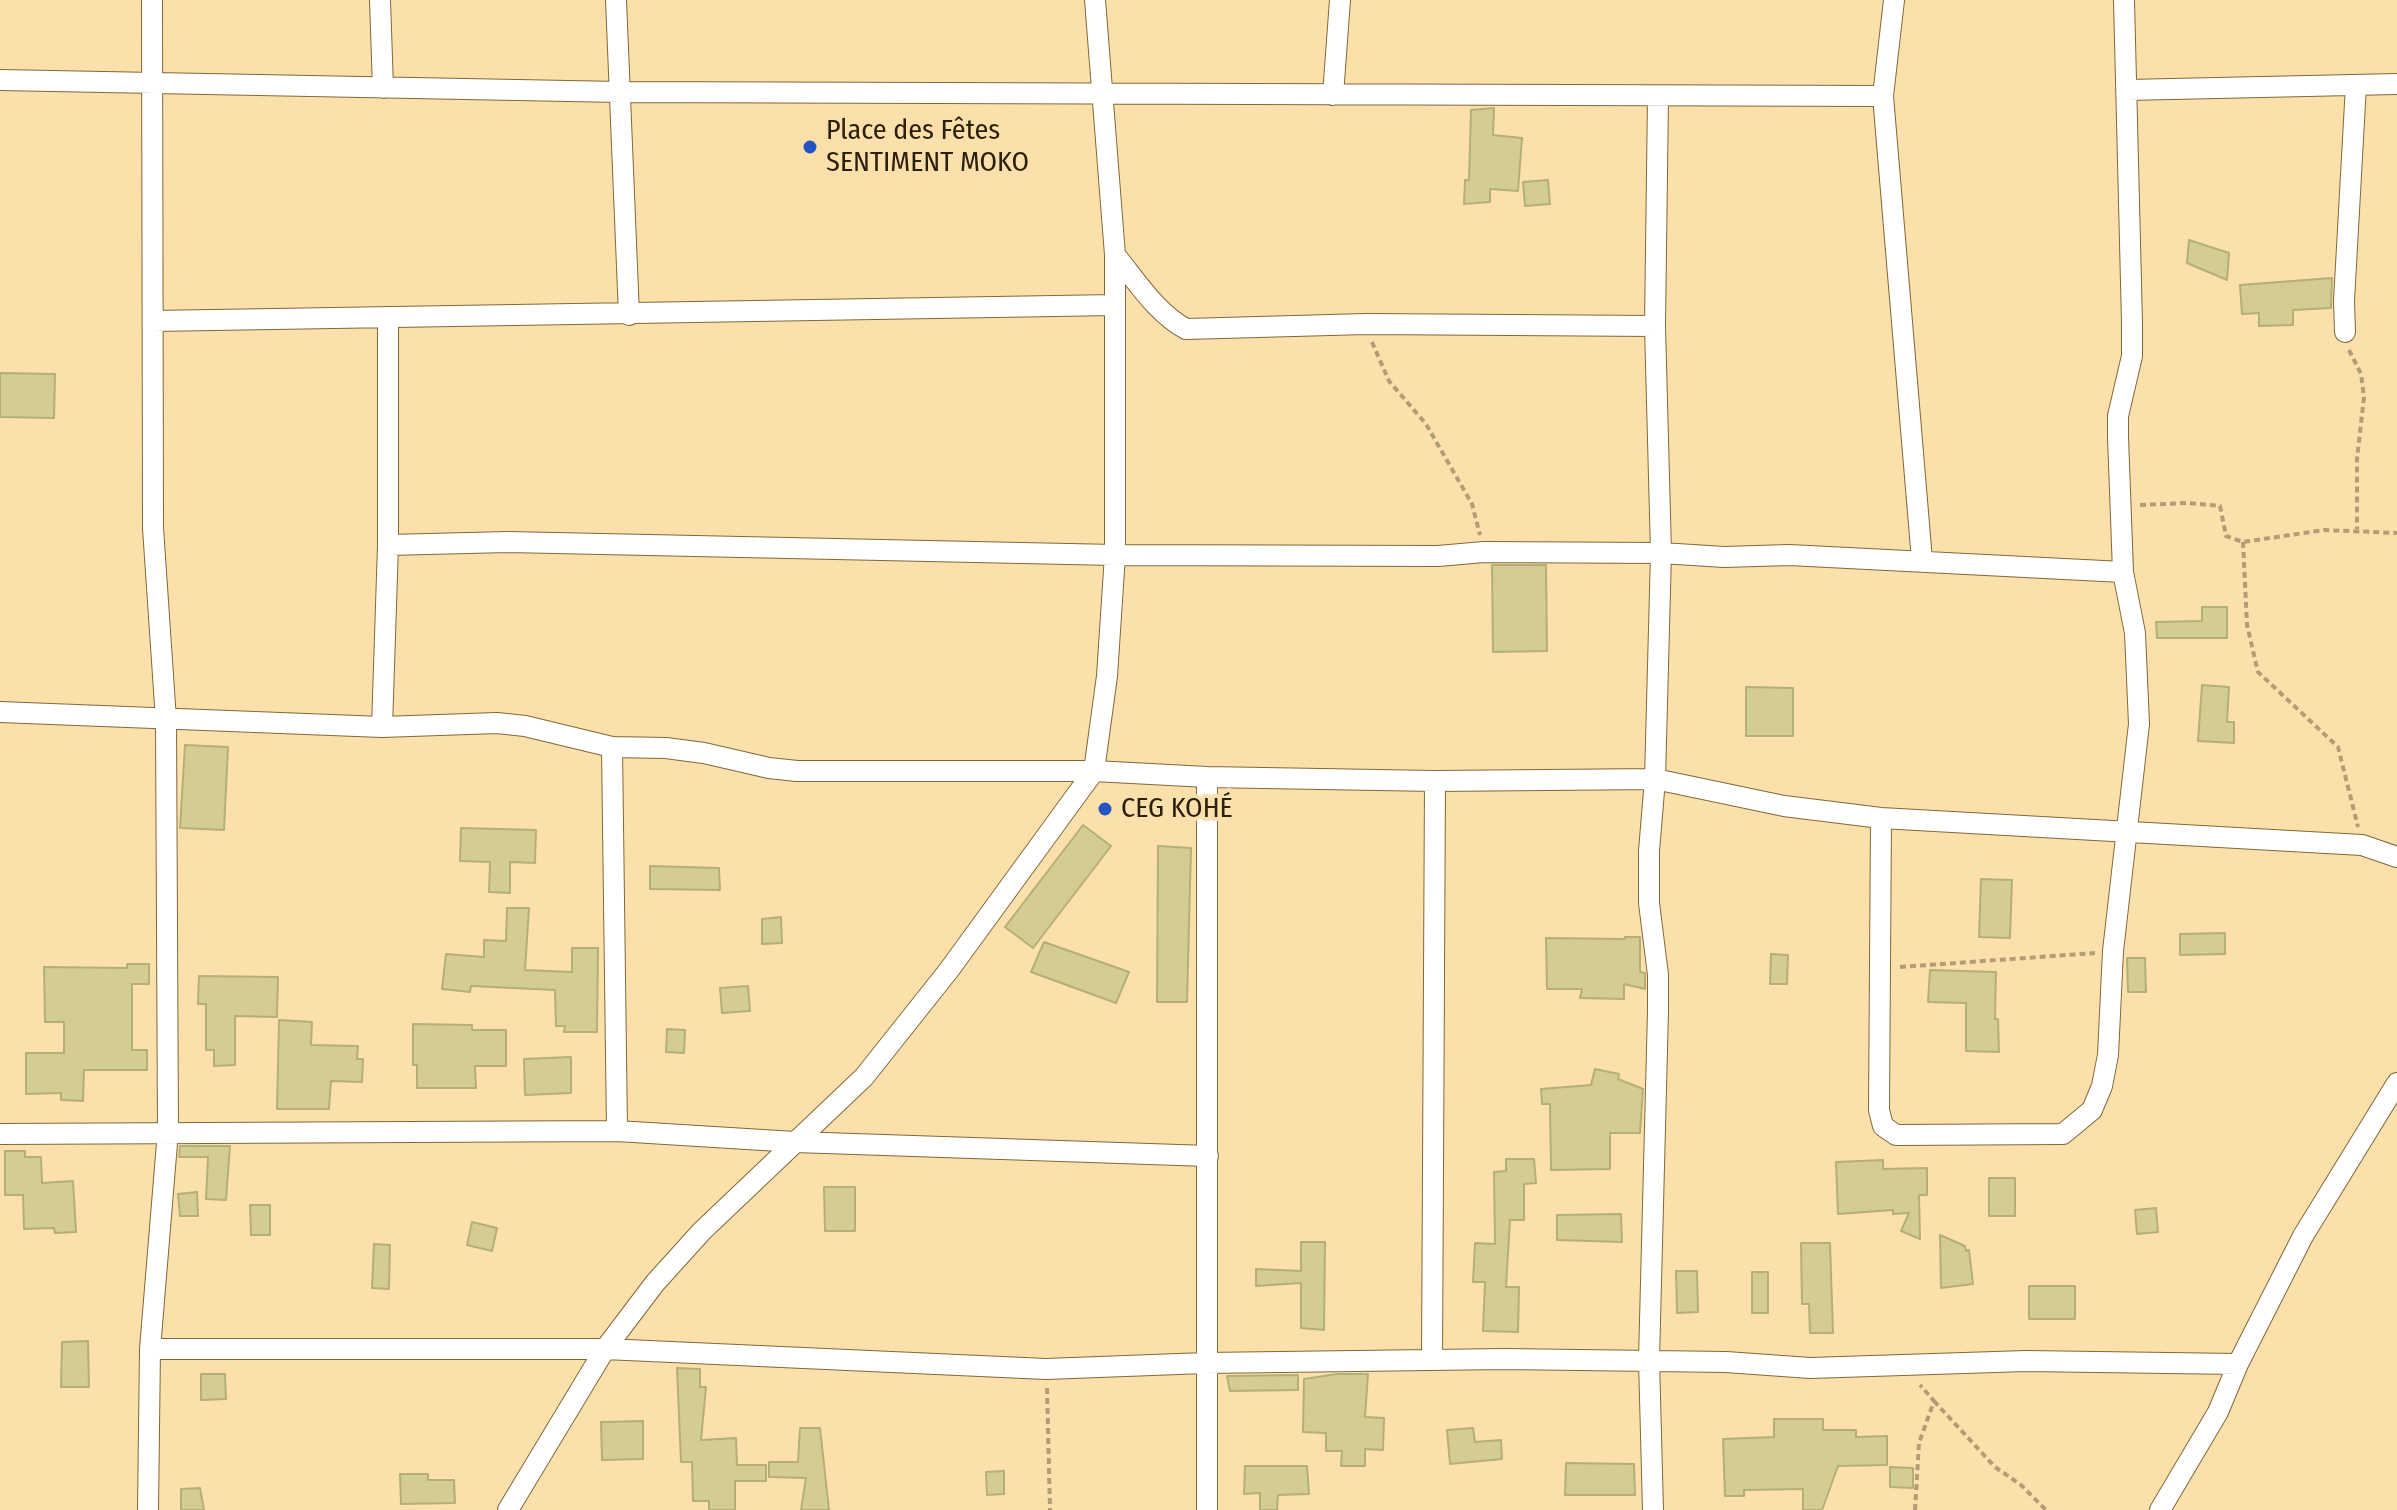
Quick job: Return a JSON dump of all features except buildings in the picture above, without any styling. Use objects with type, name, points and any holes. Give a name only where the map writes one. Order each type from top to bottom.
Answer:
[{"type":"street","points":[[148,1510],[150,1349],[168,1131],[166,720],[153,528],[152,0]]},
{"type":"street","points":[[380,0],[383,88]]},
{"type":"street","points":[[616,0],[629,315]]},
{"type":"street","points":[[508,1510],[605,1349],[655,1283],[702,1231],[864,1077],[949,970],[1094,771],[1107,676],[1115,555],[1115,255],[1095,0]]},
{"type":"street","points":[[1333,95],[1340,0]]},
{"type":"street","points":[[1894,0],[1883,96],[1922,560]]},
{"type":"street","points":[[1881,818],[1878,968],[1879,1110],[1883,1126],[1896,1135],[2063,1134],[2092,1110],[2102,1086],[2108,1055],[2113,951],[2139,724],[2135,633],[2123,572],[2118,416],[2132,356],[2124,0]]},
{"type":"street","points":[[0,80],[620,92],[1883,96]]},
{"type":"street","points":[[2127,90],[2397,84]]},
{"type":"street","points":[[2345,332],[2356,85]]},
{"type":"street","points":[[1653,1510],[1649,1360],[1658,975],[1649,890],[1649,851],[1655,779],[1661,553],[1655,326],[1658,97]]},
{"type":"street","points":[[1115,255],[1158,308],[1186,329],[1366,324],[1655,326]]},
{"type":"street","points":[[153,321],[1115,305]]},
{"type":"street","points":[[382,727],[388,545],[388,317]]},
{"type":"street","points":[[388,545],[508,542],[1115,555],[1661,553],[1922,560],[2123,572]]},
{"type":"street","points":[[0,712],[382,727],[497,723],[525,726],[612,747],[666,748],[797,771],[1094,771],[1207,777],[1435,781],[1655,779],[1784,806],[1881,818],[2362,845],[2397,857]]},
{"type":"street","points":[[612,747],[617,1131]]},
{"type":"street","points":[[1207,777],[1207,1510]]},
{"type":"street","points":[[1432,1360],[1435,781]]},
{"type":"street","points":[[2160,1510],[2218,1412],[2238,1364],[2303,1236],[2397,1083]]},
{"type":"street","points":[[0,1134],[617,1131],[795,1142],[1208,1156]]},
{"type":"street","points":[[150,1349],[605,1349],[1046,1369],[1432,1360],[1649,1360],[1810,1368],[2026,1361],[2238,1364]]},
{"type":"path","points":[[1366,324],[1389,381],[1426,424],[1472,504],[1484,552]]},
{"type":"path","points":[[2345,332],[2350,354],[2361,374],[2364,397],[2357,459],[2357,529]]},
{"type":"path","points":[[2121,505],[2188,503],[2220,506],[2226,536],[2243,542],[2324,530],[2397,533]]},
{"type":"path","points":[[2243,542],[2247,625],[2258,672],[2338,747],[2362,845]]},
{"type":"path","points":[[1878,968],[2113,951]]},
{"type":"path","points":[[1902,1365],[1995,1467],[2021,1485],[2046,1510]]},
{"type":"path","points":[[1046,1369],[1050,1510]]},
{"type":"path","points":[[1915,1510],[1919,1443],[1934,1401]]},
{"type":"place","name":"Place des Fêtes SENTIMENT MOKO","points":[[810,147]]},
{"type":"place","name":"CEG KOHÉ","points":[[1105,809]]}]
